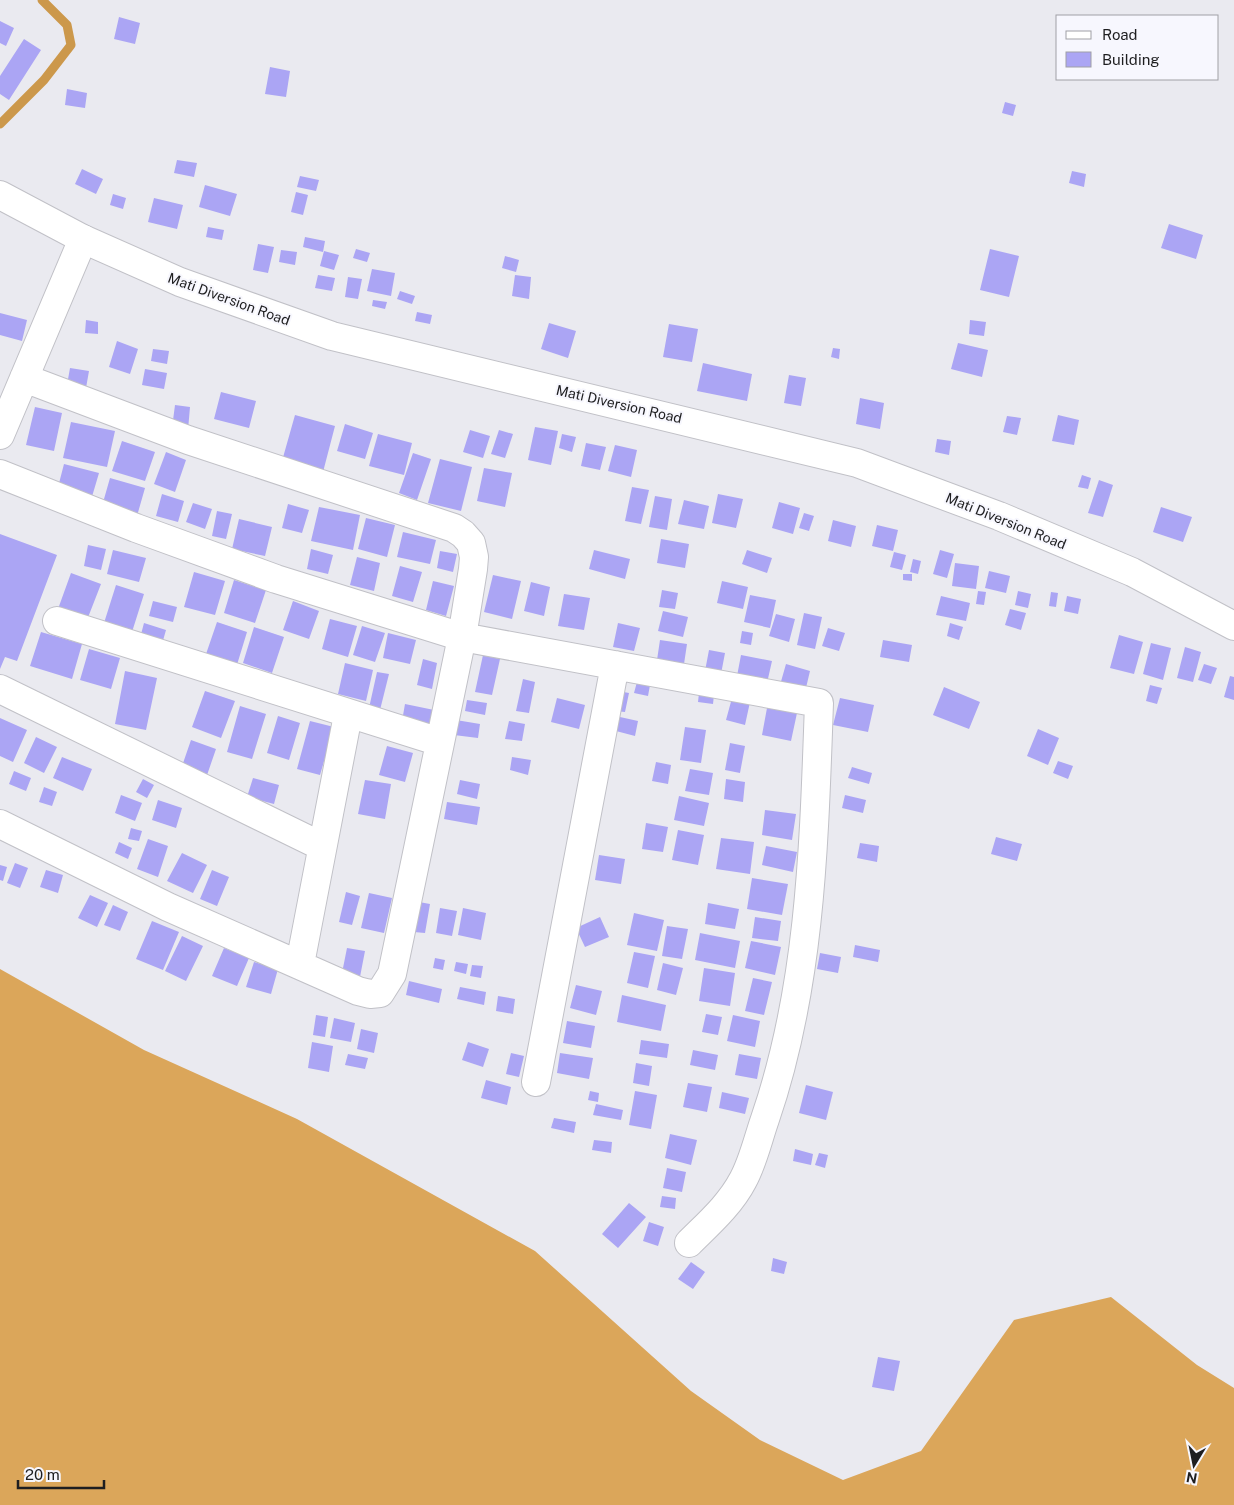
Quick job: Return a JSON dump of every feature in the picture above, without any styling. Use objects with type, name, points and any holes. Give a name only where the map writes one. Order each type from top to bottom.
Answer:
[{"type":"main road","name":"Mati Diversion Road","points":[[0,195],[83,239],[180,282],[332,336],[857,462],[999,516],[1132,572],[1234,626]]},
{"type":"main road","points":[[0,435],[83,239]]},
{"type":"main road","points":[[0,824],[168,907],[370,994],[380,992],[392,974],[462,637],[474,557],[471,543],[454,528],[188,440],[24,378]]},
{"type":"main road","points":[[0,474],[136,528],[276,579],[462,637],[819,703],[812,871],[795,1010],[776,1087],[744,1180],[721,1211],[689,1244]]},
{"type":"main road","points":[[57,620],[348,715],[440,742]]},
{"type":"main road","points":[[536,1082],[614,665]]},
{"type":"main road","points":[[0,689],[321,846]]},
{"type":"main road","points":[[300,964],[321,846],[348,715]]},
{"type":"shaded area","points":[[0,969],[144,1050],[297,1119],[535,1251],[691,1391],[760,1440],[843,1480],[921,1451],[1014,1320],[1111,1297],[1197,1365],[1234,1388],[1234,1505],[0,1505]]},
{"type":"building","points":[[119,17],[140,23],[135,44],[114,39]]},
{"type":"building","points":[[0,21],[14,28],[6,46],[0,43]]},
{"type":"building","points":[[24,39],[41,50],[9,100],[0,94],[0,76]]},
{"type":"building","points":[[270,67],[290,71],[286,97],[265,94]]},
{"type":"building","points":[[67,89],[87,93],[85,108],[65,105]]},
{"type":"building","points":[[1005,102],[1016,105],[1013,116],[1002,113]]},
{"type":"building","points":[[177,160],[197,163],[194,177],[174,173]]},
{"type":"building","points":[[82,169],[103,179],[96,194],[75,184]]},
{"type":"building","points":[[1072,171],[1086,174],[1084,187],[1069,183]]},
{"type":"building","points":[[300,176],[319,180],[316,191],[297,187]]},
{"type":"building","points":[[205,185],[237,194],[230,216],[199,207]]},
{"type":"building","points":[[296,192],[308,195],[303,215],[291,212]]},
{"type":"building","points":[[113,194],[126,198],[123,209],[110,205]]},
{"type":"building","points":[[154,198],[183,205],[177,229],[148,222]]},
{"type":"building","points":[[1169,224],[1203,235],[1196,259],[1161,248]]},
{"type":"building","points":[[208,227],[224,230],[222,240],[206,237]]},
{"type":"building","points":[[305,237],[325,241],[323,252],[303,247]]},
{"type":"building","points":[[258,244],[274,247],[268,273],[253,270]]},
{"type":"building","points":[[356,249],[370,253],[367,262],[353,258]]},
{"type":"building","points":[[990,249],[1019,256],[1009,297],[980,290]]},
{"type":"building","points":[[281,250],[297,252],[295,265],[279,262]]},
{"type":"building","points":[[324,251],[339,255],[334,270],[320,266]]},
{"type":"building","points":[[505,256],[519,260],[516,272],[502,268]]},
{"type":"building","points":[[372,269],[395,273],[391,296],[367,291]]},
{"type":"building","points":[[318,275],[335,278],[332,291],[315,288]]},
{"type":"building","points":[[515,275],[531,277],[529,299],[512,296]]},
{"type":"building","points":[[348,277],[362,279],[358,299],[345,297]]},
{"type":"building","points":[[400,291],[415,296],[412,304],[397,299]]},
{"type":"building","points":[[373,300],[387,302],[385,309],[372,306]]},
{"type":"building","points":[[417,312],[432,315],[430,324],[415,321]]},
{"type":"building","points":[[0,313],[27,320],[22,341],[0,335]]},
{"type":"building","points":[[86,320],[98,322],[98,334],[85,333]]},
{"type":"building","points":[[970,320],[986,322],[984,336],[969,334]]},
{"type":"building","points":[[549,323],[576,331],[568,358],[541,349]]},
{"type":"building","points":[[669,324],[698,329],[692,362],[663,357]]},
{"type":"building","points":[[117,341],[138,349],[130,374],[109,367]]},
{"type":"building","points":[[958,343],[988,350],[982,377],[951,369]]},
{"type":"building","points":[[833,348],[840,349],[839,359],[831,357]]},
{"type":"building","points":[[153,349],[169,351],[167,364],[151,361]]},
{"type":"building","points":[[703,363],[752,374],[747,401],[697,391]]},
{"type":"building","points":[[70,368],[89,371],[86,388],[67,385]]},
{"type":"building","points":[[145,369],[167,373],[164,389],[142,385]]},
{"type":"building","points":[[789,375],[806,378],[801,406],[784,403]]},
{"type":"building","points":[[221,392],[256,401],[249,428],[214,419]]},
{"type":"building","points":[[860,398],[884,403],[880,429],[856,424]]},
{"type":"building","points":[[175,405],[190,407],[188,430],[172,428]]},
{"type":"building","points":[[35,407],[62,413],[54,451],[26,445]]},
{"type":"building","points":[[295,415],[335,426],[323,472],[282,461]]},
{"type":"building","points":[[1058,415],[1079,420],[1074,445],[1052,441]]},
{"type":"building","points":[[1007,416],[1021,418],[1017,435],[1003,432]]},
{"type":"building","points":[[71,422],[115,431],[107,467],[63,458]]},
{"type":"building","points":[[345,424],[373,433],[365,459],[337,451]]},
{"type":"building","points":[[535,427],[558,431],[551,465],[528,460]]},
{"type":"building","points":[[470,430],[490,436],[483,458],[463,452]]},
{"type":"building","points":[[499,430],[513,434],[505,458],[491,454]]},
{"type":"building","points":[[378,434],[412,443],[404,475],[369,466]]},
{"type":"building","points":[[562,434],[576,437],[572,452],[559,448]]},
{"type":"building","points":[[937,439],[951,441],[949,455],[935,452]]},
{"type":"building","points":[[122,441],[155,452],[145,481],[112,471]]},
{"type":"building","points":[[586,443],[606,447],[600,470],[581,466]]},
{"type":"building","points":[[615,445],[637,450],[631,477],[608,471]]},
{"type":"building","points":[[166,452],[186,460],[175,492],[154,484]]},
{"type":"building","points":[[413,453],[431,459],[417,500],[399,493]]},
{"type":"building","points":[[440,459],[472,467],[461,511],[428,503]]},
{"type":"building","points":[[64,464],[99,473],[91,500],[57,491]]},
{"type":"building","points":[[484,468],[512,473],[505,507],[477,501]]},
{"type":"building","points":[[1082,475],[1091,478],[1088,489],[1078,487]]},
{"type":"building","points":[[110,478],[145,488],[137,516],[102,506]]},
{"type":"building","points":[[1099,480],[1113,485],[1103,517],[1088,513]]},
{"type":"building","points":[[632,487],[649,490],[641,524],[625,521]]},
{"type":"building","points":[[162,494],[184,501],[178,522],[156,516]]},
{"type":"building","points":[[718,494],[743,499],[736,528],[712,523]]},
{"type":"building","points":[[655,496],[672,499],[667,530],[649,527]]},
{"type":"building","points":[[684,500],[709,506],[704,529],[678,524]]},
{"type":"building","points":[[779,502],[800,508],[793,534],[772,528]]},
{"type":"building","points":[[193,503],[212,509],[205,529],[186,522]]},
{"type":"building","points":[[288,504],[309,510],[302,533],[282,528]]},
{"type":"building","points":[[319,507],[360,515],[353,550],[311,541]]},
{"type":"building","points":[[1161,507],[1192,517],[1183,542],[1153,532]]},
{"type":"building","points":[[217,511],[232,514],[226,539],[212,536]]},
{"type":"building","points":[[804,513],[814,516],[809,531],[799,528]]},
{"type":"building","points":[[366,518],[395,525],[387,557],[358,549]]},
{"type":"building","points":[[239,519],[272,527],[265,556],[232,549]]},
{"type":"building","points":[[833,520],[856,526],[851,547],[828,541]]},
{"type":"building","points":[[877,525],[898,530],[893,551],[872,546]]},
{"type":"building","points":[[403,532],[436,540],[430,564],[397,557]]},
{"type":"building","points":[[0,534],[57,555],[17,661],[5,657],[0,669]]},
{"type":"building","points":[[661,539],[689,544],[685,568],[657,563]]},
{"type":"building","points":[[88,545],[106,549],[101,570],[84,566]]},
{"type":"building","points":[[311,549],[333,555],[328,574],[307,569]]},
{"type":"building","points":[[113,550],[146,558],[139,582],[107,574]]},
{"type":"building","points":[[594,550],[630,559],[625,579],[589,569]]},
{"type":"building","points":[[747,550],[772,558],[767,573],[742,564]]},
{"type":"building","points":[[940,550],[954,554],[947,578],[933,574]]},
{"type":"building","points":[[440,551],[457,554],[453,572],[437,568]]},
{"type":"building","points":[[894,552],[906,555],[902,570],[890,567]]},
{"type":"building","points":[[357,557],[380,563],[374,591],[350,585]]},
{"type":"building","points":[[913,559],[921,561],[918,574],[910,572]]},
{"type":"building","points":[[955,563],[979,566],[976,589],[952,586]]},
{"type":"building","points":[[400,566],[422,572],[413,602],[392,596]]},
{"type":"building","points":[[989,571],[1010,576],[1006,593],[985,588]]},
{"type":"building","points":[[194,572],[225,581],[215,615],[184,607]]},
{"type":"building","points":[[71,573],[101,584],[87,620],[58,609]]},
{"type":"building","points":[[903,574],[912,574],[912,581],[903,580]]},
{"type":"building","points":[[493,575],[521,581],[512,619],[484,612]]},
{"type":"building","points":[[234,580],[266,590],[255,623],[224,613]]},
{"type":"building","points":[[433,581],[454,586],[446,616],[426,610]]},
{"type":"building","points":[[722,581],[748,587],[743,609],[717,603]]},
{"type":"building","points":[[531,582],[550,587],[544,616],[524,611]]},
{"type":"building","points":[[116,585],[144,594],[132,632],[104,623]]},
{"type":"building","points":[[662,590],[678,593],[675,609],[659,607]]},
{"type":"building","points":[[978,591],[986,592],[984,605],[976,604]]},
{"type":"building","points":[[1018,591],[1031,594],[1028,608],[1015,605]]},
{"type":"building","points":[[1051,592],[1058,593],[1056,607],[1049,606]]},
{"type":"building","points":[[564,594],[590,598],[584,630],[558,626]]},
{"type":"building","points":[[750,595],[776,600],[770,628],[744,622]]},
{"type":"building","points":[[941,596],[970,603],[966,621],[936,615]]},
{"type":"building","points":[[1067,596],[1081,599],[1078,614],[1064,611]]},
{"type":"building","points":[[153,601],[177,607],[173,622],[149,616]]},
{"type":"building","points":[[293,601],[319,611],[309,639],[283,630]]},
{"type":"building","points":[[1010,609],[1026,613],[1021,630],[1005,625]]},
{"type":"building","points":[[663,611],[688,617],[683,637],[658,631]]},
{"type":"building","points":[[804,613],[822,617],[815,649],[797,645]]},
{"type":"building","points":[[776,614],[795,619],[789,642],[769,636]]},
{"type":"building","points":[[330,619],[357,626],[348,657],[322,649]]},
{"type":"building","points":[[217,622],[247,632],[236,668],[205,657]]},
{"type":"building","points":[[144,623],[166,630],[162,644],[140,638]]},
{"type":"building","points":[[618,623],[640,628],[634,651],[613,647]]},
{"type":"building","points":[[950,623],[963,627],[959,640],[947,636]]},
{"type":"building","points":[[362,626],[385,633],[375,662],[353,655]]},
{"type":"building","points":[[254,627],[284,637],[272,673],[243,663]]},
{"type":"building","points":[[828,628],[845,633],[839,651],[822,646]]},
{"type":"building","points":[[742,631],[753,633],[751,645],[740,643]]},
{"type":"building","points":[[41,632],[82,644],[72,679],[30,666]]},
{"type":"building","points":[[388,633],[416,640],[410,664],[383,658]]},
{"type":"building","points":[[1119,635],[1143,642],[1134,674],[1110,668]]},
{"type":"building","points":[[660,640],[687,644],[684,664],[657,660]]},
{"type":"building","points":[[883,640],[912,645],[909,662],[880,657]]},
{"type":"building","points":[[1151,643],[1171,648],[1163,680],[1143,674]]},
{"type":"building","points":[[1185,647],[1201,652],[1193,682],[1177,678]]},
{"type":"building","points":[[89,649],[120,658],[111,689],[80,680]]},
{"type":"building","points":[[709,650],[725,653],[721,674],[705,671]]},
{"type":"building","points":[[483,655],[500,659],[492,695],[475,692]]},
{"type":"building","points":[[741,655],[772,661],[767,683],[737,676]]},
{"type":"building","points":[[423,659],[437,663],[432,689],[417,685]]},
{"type":"building","points":[[345,663],[373,670],[366,701],[338,694]]},
{"type":"building","points":[[786,664],[810,671],[805,692],[780,685]]},
{"type":"building","points":[[1204,664],[1217,668],[1211,684],[1198,680]]},
{"type":"building","points":[[125,671],[157,678],[146,730],[115,724]]},
{"type":"building","points":[[377,672],[389,674],[380,710],[369,708]]},
{"type":"building","points":[[1230,676],[1234,677],[1234,700],[1224,697]]},
{"type":"building","points":[[523,679],[535,682],[529,713],[516,711]]},
{"type":"building","points":[[637,682],[650,685],[648,696],[634,693]]},
{"type":"building","points":[[1150,685],[1162,688],[1157,704],[1146,701]]},
{"type":"building","points":[[944,687],[980,702],[969,729],[933,715]]},
{"type":"building","points":[[205,691],[235,701],[221,738],[192,727]]},
{"type":"building","points":[[618,691],[629,693],[625,712],[615,711]]},
{"type":"building","points":[[699,693],[714,695],[713,704],[698,702]]},
{"type":"building","points":[[557,698],[585,705],[579,729],[551,722]]},
{"type":"building","points":[[732,698],[750,702],[745,725],[726,720]]},
{"type":"building","points":[[840,698],[874,705],[868,732],[833,725]]},
{"type":"building","points":[[467,700],[487,703],[485,715],[465,711]]},
{"type":"building","points":[[405,704],[439,711],[436,728],[402,721]]},
{"type":"building","points":[[240,706],[266,714],[252,759],[227,752]]},
{"type":"building","points":[[767,708],[797,713],[791,741],[762,735]]},
{"type":"building","points":[[278,716],[300,723],[289,760],[267,753]]},
{"type":"building","points":[[620,717],[638,721],[635,736],[616,731]]},
{"type":"building","points":[[0,718],[27,730],[13,762],[0,756]]},
{"type":"building","points":[[456,720],[480,724],[478,738],[454,735]]},
{"type":"building","points":[[310,721],[334,727],[320,775],[297,769]]},
{"type":"building","points":[[509,721],[525,724],[522,741],[505,739]]},
{"type":"building","points":[[685,727],[706,730],[701,763],[680,760]]},
{"type":"building","points":[[1038,729],[1059,738],[1048,765],[1027,756]]},
{"type":"building","points":[[36,737],[57,747],[44,773],[24,763]]},
{"type":"building","points":[[191,740],[216,749],[206,778],[181,769]]},
{"type":"building","points":[[730,743],[745,746],[740,773],[725,770]]},
{"type":"building","points":[[387,746],[413,753],[405,782],[379,775]]},
{"type":"building","points":[[62,757],[92,769],[83,791],[53,778]]},
{"type":"building","points":[[512,757],[531,760],[528,775],[510,770]]},
{"type":"building","points":[[1058,761],[1073,766],[1068,779],[1053,773]]},
{"type":"building","points":[[656,762],[671,765],[668,784],[652,781]]},
{"type":"building","points":[[852,767],[872,773],[869,784],[848,778]]},
{"type":"building","points":[[690,769],[713,773],[709,795],[685,791]]},
{"type":"building","points":[[14,771],[31,778],[26,791],[9,784]]},
{"type":"building","points":[[253,778],[279,785],[274,804],[247,797]]},
{"type":"building","points":[[143,779],[154,785],[147,798],[136,792]]},
{"type":"building","points":[[726,779],[745,782],[743,802],[724,799]]},
{"type":"building","points":[[365,780],[391,784],[385,819],[358,814]]},
{"type":"building","points":[[460,780],[480,784],[477,799],[457,794]]},
{"type":"building","points":[[44,787],[57,792],[52,806],[39,802]]},
{"type":"building","points":[[121,795],[142,803],[135,821],[115,813]]},
{"type":"building","points":[[845,795],[866,800],[863,813],[842,808]]},
{"type":"building","points":[[679,796],[709,803],[704,826],[674,820]]},
{"type":"building","points":[[158,800],[182,808],[176,828],[152,820]]},
{"type":"building","points":[[447,802],[480,807],[477,825],[444,819]]},
{"type":"building","points":[[765,810],[796,814],[792,840],[762,835]]},
{"type":"building","points":[[646,823],[668,827],[663,852],[642,849]]},
{"type":"building","points":[[131,828],[142,831],[139,841],[128,839]]},
{"type":"building","points":[[678,830],[704,835],[698,865],[672,860]]},
{"type":"building","points":[[996,837],[1022,844],[1017,861],[991,854]]},
{"type":"building","points":[[721,838],[754,842],[750,874],[716,869]]},
{"type":"building","points":[[148,839],[168,846],[158,877],[137,869]]},
{"type":"building","points":[[119,842],[132,848],[128,859],[115,853]]},
{"type":"building","points":[[860,843],[879,846],[877,862],[857,858]]},
{"type":"building","points":[[766,846],[797,852],[793,872],[762,865]]},
{"type":"building","points":[[182,853],[207,865],[193,893],[167,881]]},
{"type":"building","points":[[599,855],[625,859],[621,884],[595,880]]},
{"type":"building","points":[[15,863],[28,868],[20,888],[7,883]]},
{"type":"building","points":[[0,865],[7,867],[3,881],[0,880]]},
{"type":"building","points":[[46,870],[63,875],[58,893],[40,887]]},
{"type":"building","points":[[212,870],[229,877],[217,906],[200,899]]},
{"type":"building","points":[[752,878],[788,884],[782,915],[747,909]]},
{"type":"building","points":[[346,892],[360,896],[352,925],[339,922]]},
{"type":"building","points":[[369,893],[392,898],[384,933],[361,928]]},
{"type":"building","points":[[90,895],[108,903],[97,927],[78,918]]},
{"type":"building","points":[[419,902],[430,904],[425,933],[414,932]]},
{"type":"building","points":[[708,903],[739,909],[735,929],[705,924]]},
{"type":"building","points":[[113,905],[128,912],[120,931],[104,925]]},
{"type":"building","points":[[440,908],[457,911],[452,936],[436,933]]},
{"type":"building","points":[[463,908],[486,913],[481,940],[458,935]]},
{"type":"building","points":[[634,913],[664,920],[657,951],[627,945]]},
{"type":"building","points":[[600,917],[609,937],[585,947],[576,928]]},
{"type":"building","points":[[755,917],[781,921],[778,941],[752,938]]},
{"type":"building","points":[[152,921],[179,932],[163,970],[136,959]]},
{"type":"building","points":[[667,926],[688,929],[682,959],[662,956]]},
{"type":"building","points":[[700,933],[740,941],[735,968],[695,960]]},
{"type":"building","points":[[182,936],[203,946],[186,981],[165,971]]},
{"type":"building","points":[[751,941],[781,947],[775,975],[745,968]]},
{"type":"building","points":[[855,945],[880,950],[878,962],[853,957]]},
{"type":"building","points":[[224,948],[249,958],[237,986],[212,976]]},
{"type":"building","points":[[347,948],[365,951],[359,982],[341,978]]},
{"type":"building","points":[[634,952],[655,956],[648,988],[627,983]]},
{"type":"building","points":[[820,953],[841,957],[838,973],[817,969]]},
{"type":"building","points":[[435,958],[445,960],[443,970],[433,968]]},
{"type":"building","points":[[254,962],[278,969],[271,994],[246,987]]},
{"type":"building","points":[[456,962],[468,964],[466,974],[454,971]]},
{"type":"building","points":[[663,963],[683,968],[676,995],[657,990]]},
{"type":"building","points":[[472,965],[483,966],[481,978],[470,976]]},
{"type":"building","points":[[704,968],[735,973],[730,1006],[699,1001]]},
{"type":"building","points":[[753,978],[772,982],[764,1015],[745,1011]]},
{"type":"building","points":[[409,981],[442,989],[439,1003],[406,995]]},
{"type":"building","points":[[576,985],[602,991],[596,1015],[570,1008]]},
{"type":"building","points":[[460,987],[486,992],[484,1005],[457,999]]},
{"type":"building","points":[[622,995],[666,1005],[661,1031],[617,1022]]},
{"type":"building","points":[[498,996],[515,999],[513,1014],[496,1011]]},
{"type":"building","points":[[706,1014],[722,1017],[718,1035],[702,1032]]},
{"type":"building","points":[[316,1015],[328,1017],[325,1037],[313,1035]]},
{"type":"building","points":[[733,1015],[760,1021],[755,1047],[727,1041]]},
{"type":"building","points":[[334,1018],[355,1023],[351,1042],[330,1038]]},
{"type":"building","points":[[567,1021],[595,1026],[591,1048],[563,1043]]},
{"type":"building","points":[[361,1029],[378,1033],[374,1053],[357,1049]]},
{"type":"building","points":[[641,1040],[669,1044],[667,1058],[639,1054]]},
{"type":"building","points":[[312,1042],[333,1046],[329,1072],[308,1068]]},
{"type":"building","points":[[468,1042],[489,1049],[483,1067],[462,1060]]},
{"type":"building","points":[[693,1050],[718,1055],[715,1070],[690,1065]]},
{"type":"building","points":[[511,1053],[524,1056],[519,1077],[506,1074]]},
{"type":"building","points":[[560,1053],[593,1058],[589,1079],[557,1073]]},
{"type":"building","points":[[348,1054],[368,1058],[365,1069],[345,1065]]},
{"type":"building","points":[[739,1054],[761,1058],[757,1079],[735,1075]]},
{"type":"building","points":[[636,1063],[652,1066],[649,1086],[633,1083]]},
{"type":"building","points":[[486,1080],[511,1087],[507,1105],[481,1098]]},
{"type":"building","points":[[688,1083],[712,1087],[707,1112],[683,1107]]},
{"type":"building","points":[[806,1085],[833,1092],[826,1120],[799,1113]]},
{"type":"building","points":[[590,1091],[599,1093],[598,1102],[588,1100]]},
{"type":"building","points":[[635,1091],[657,1095],[651,1129],[629,1125]]},
{"type":"building","points":[[722,1092],[749,1098],[745,1114],[719,1108]]},
{"type":"building","points":[[596,1104],[623,1110],[621,1120],[593,1115]]},
{"type":"building","points":[[554,1118],[576,1122],[574,1133],[551,1128]]},
{"type":"building","points":[[670,1134],[697,1140],[691,1165],[665,1158]]},
{"type":"building","points":[[594,1140],[612,1142],[611,1153],[592,1150]]},
{"type":"building","points":[[795,1149],[813,1154],[811,1165],[793,1161]]},
{"type":"building","points":[[819,1153],[828,1155],[825,1168],[815,1165]]},
{"type":"building","points":[[667,1168],[686,1172],[682,1192],[663,1188]]},
{"type":"building","points":[[662,1196],[676,1198],[675,1209],[660,1207]]},
{"type":"building","points":[[629,1203],[646,1217],[618,1248],[602,1234]]},
{"type":"building","points":[[649,1222],[664,1227],[658,1246],[643,1241]]},
{"type":"building","points":[[773,1258],[787,1262],[784,1274],[771,1271]]},
{"type":"building","points":[[691,1262],[705,1272],[693,1289],[678,1279]]},
{"type":"building","points":[[878,1357],[900,1361],[894,1391],[872,1387]]},
{"type":"waterway","points":[[0,124],[44,80],[71,45],[67,25],[42,0]]}]
